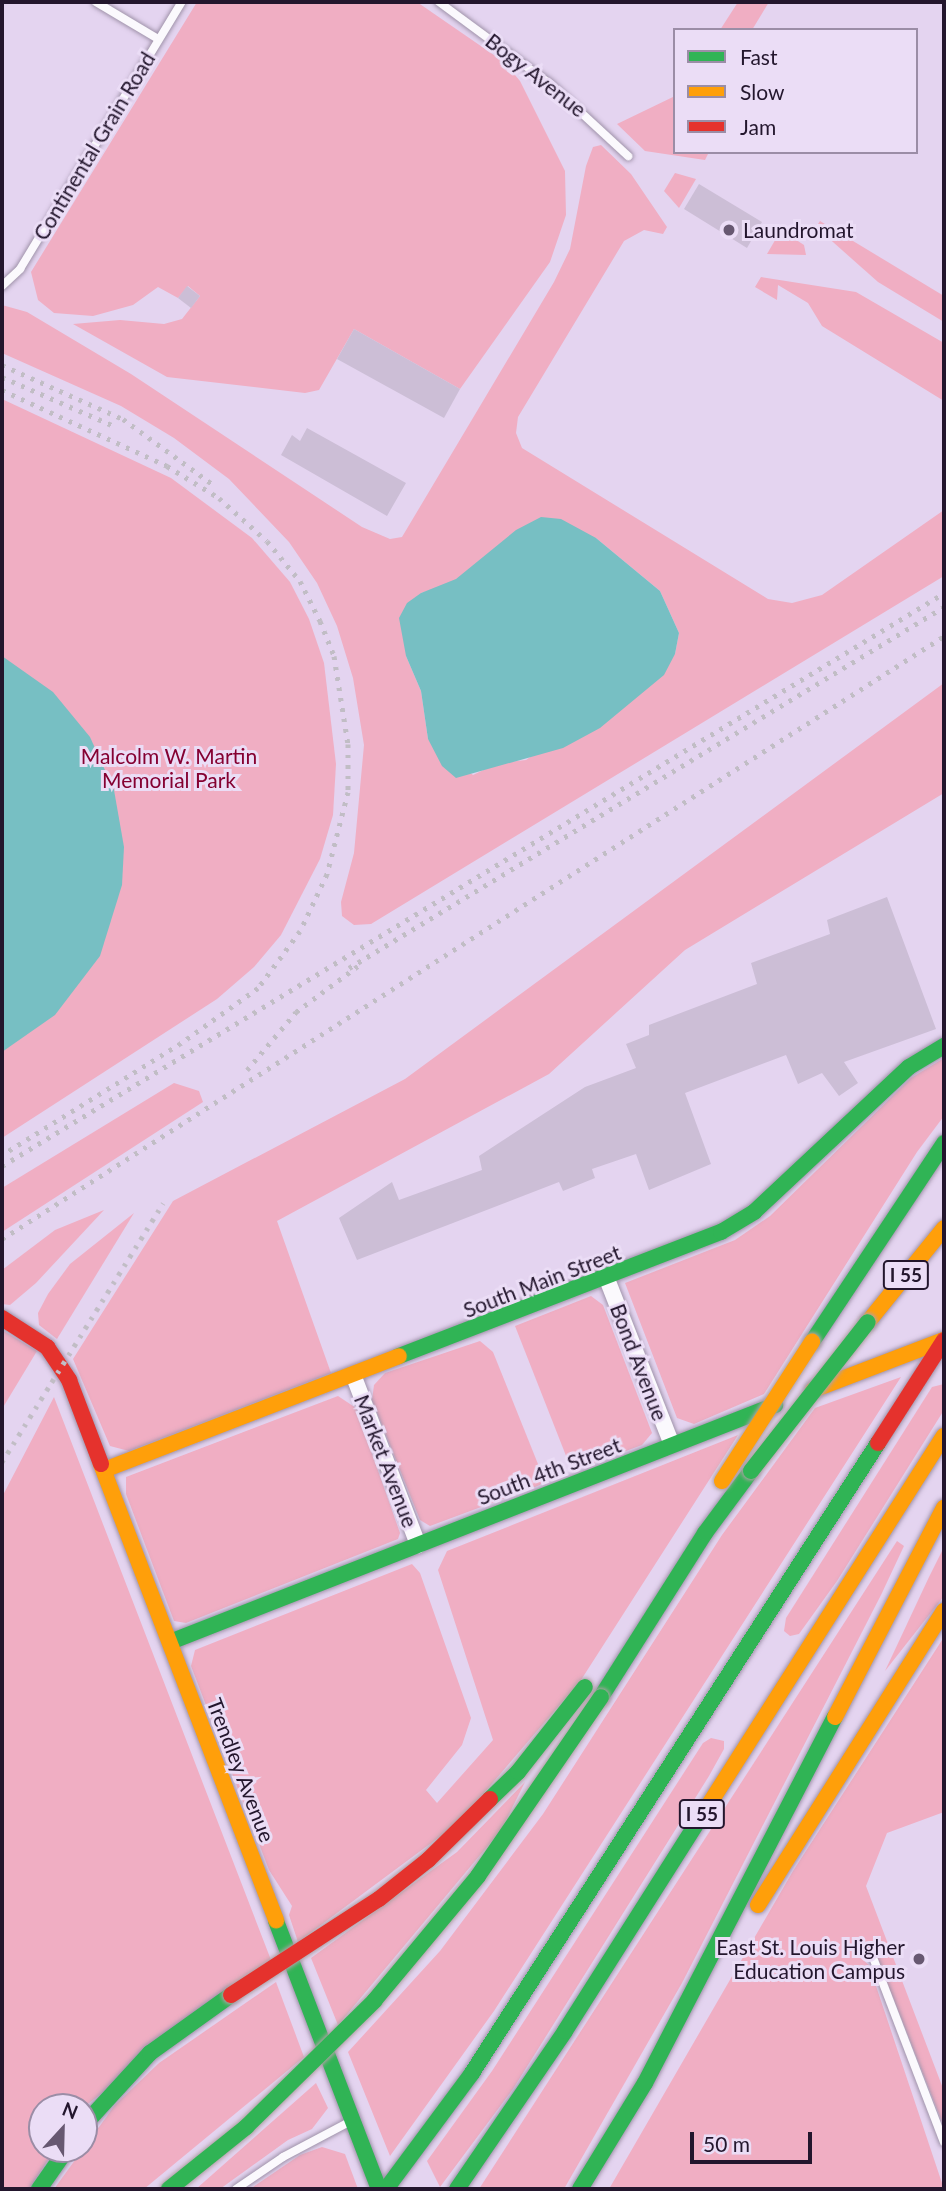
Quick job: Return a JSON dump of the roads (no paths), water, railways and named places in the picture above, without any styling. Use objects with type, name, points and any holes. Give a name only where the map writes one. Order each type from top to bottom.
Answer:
[{"type":"main road","name":"South Main Street","points":[[104,1470],[354,1377],[721,1232],[754,1212],[874,1096],[909,1067],[944,1046]]},
{"type":"main road","points":[[705,1533],[712,1500],[722,1481],[944,1143]]},
{"type":"main road","name":"I 55","points":[[169,2189],[246,2127],[374,2001],[478,1875],[601,1697],[705,1533],[867,1322],[944,1228]]},
{"type":"main road","name":"Trendley Avenue","points":[[2,1318],[47,1347],[63,1367],[379,2189]]},
{"type":"main road","name":"I 55","points":[[386,2189],[425,2139],[944,1340]]},
{"type":"main road","name":"South 4th Street","points":[[170,1642],[944,1340]]},
{"type":"main road","name":"I 55","points":[[457,2189],[557,2042],[944,1436]]},
{"type":"main road","points":[[580,2189],[645,2083],[944,1508]]},
{"type":"main road","points":[[700,1980],[735,1941],[944,1611]]},
{"type":"main road","points":[[98,2110],[150,2053],[379,1899],[437,1852],[518,1772],[622,1644],[645,1629]]},
{"type":"main road","points":[[599,2189],[626,2142],[645,2083]]},
{"type":"main road","points":[[39,2189],[57,2163]]},
{"type":"street","name":"Bond Avenue","points":[[607,1279],[672,1446]]},
{"type":"street","name":"Market Avenue","points":[[354,1377],[418,1545]]},
{"type":"lane","points":[[96,2],[158,39]]},
{"type":"lane","name":"Continental Grain Road","points":[[2,286],[20,269],[182,2]]},
{"type":"lane","name":"Bogy Avenue","points":[[439,2],[549,83],[628,156]]},
{"type":"lane","points":[[874,1960],[944,2142]]},
{"type":"lane","points":[[236,2189],[283,2157],[352,2120]]},
{"type":"railway","points":[[2,365],[123,419],[212,484]]},
{"type":"railway","points":[[2,377],[114,426]]},
{"type":"railway","points":[[2,390],[167,466],[219,498],[267,541],[300,581],[334,656],[348,744],[348,792],[327,874],[300,931],[258,988],[181,1043],[2,1155]]},
{"type":"railway","points":[[2,1166],[944,593]]},
{"type":"railway","points":[[349,968],[944,607]]},
{"type":"railway","points":[[2,1239],[944,636]]},
{"type":"railway","points":[[247,1070],[296,1012],[358,966]]},
{"type":"railway","points":[[2,1462],[163,1203]]},
{"type":"place","name":"Laundromat","points":[[729,230]]},
{"type":"place","name":"East St. Louis Higher Education Campus","points":[[919,1959]]},
{"type":"park label","name":"Malcolm W. Martin Memorial Park","points":[[169,768]]}]
